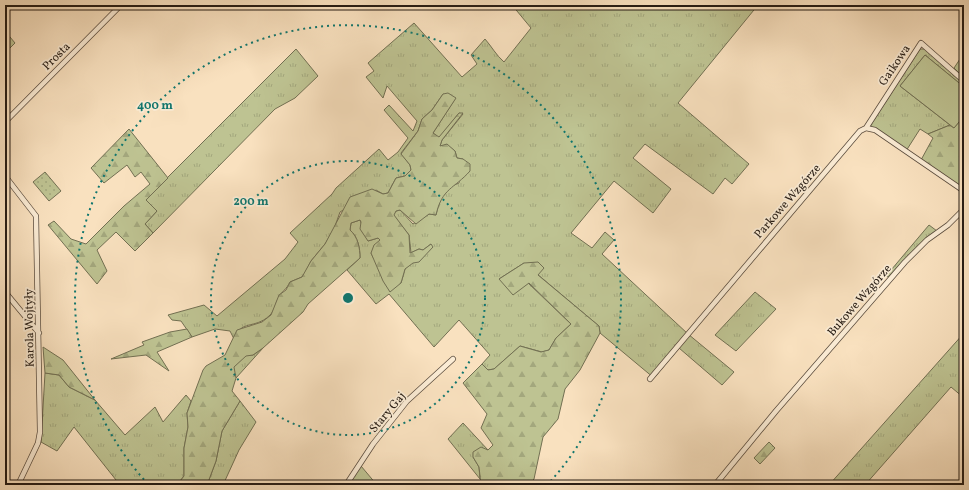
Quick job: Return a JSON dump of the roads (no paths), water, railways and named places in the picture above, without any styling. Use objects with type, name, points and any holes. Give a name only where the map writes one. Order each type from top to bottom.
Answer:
[{"type":"street","name":"Prosta","points":[[5,122],[122,5]]},
{"type":"street","name":"Gaikowa","points":[[866,128],[921,43],[964,81]]},
{"type":"street","points":[[866,128],[875,130],[964,191]]},
{"type":"street","name":"Parkowe Wzgórze","points":[[650,379],[860,130],[866,128]]},
{"type":"street","name":"Karola Wojtyły","points":[[5,176],[36,216],[40,432],[38,443],[18,485]]},
{"type":"street","name":"Bukowe Wzgórze","points":[[715,485],[776,411],[905,262],[927,240],[948,225],[964,209]]},
{"type":"street","points":[[5,292],[39,333]]},
{"type":"street","name":"Stary Gaj","points":[[346,485],[373,444],[403,406],[453,360]]}]
